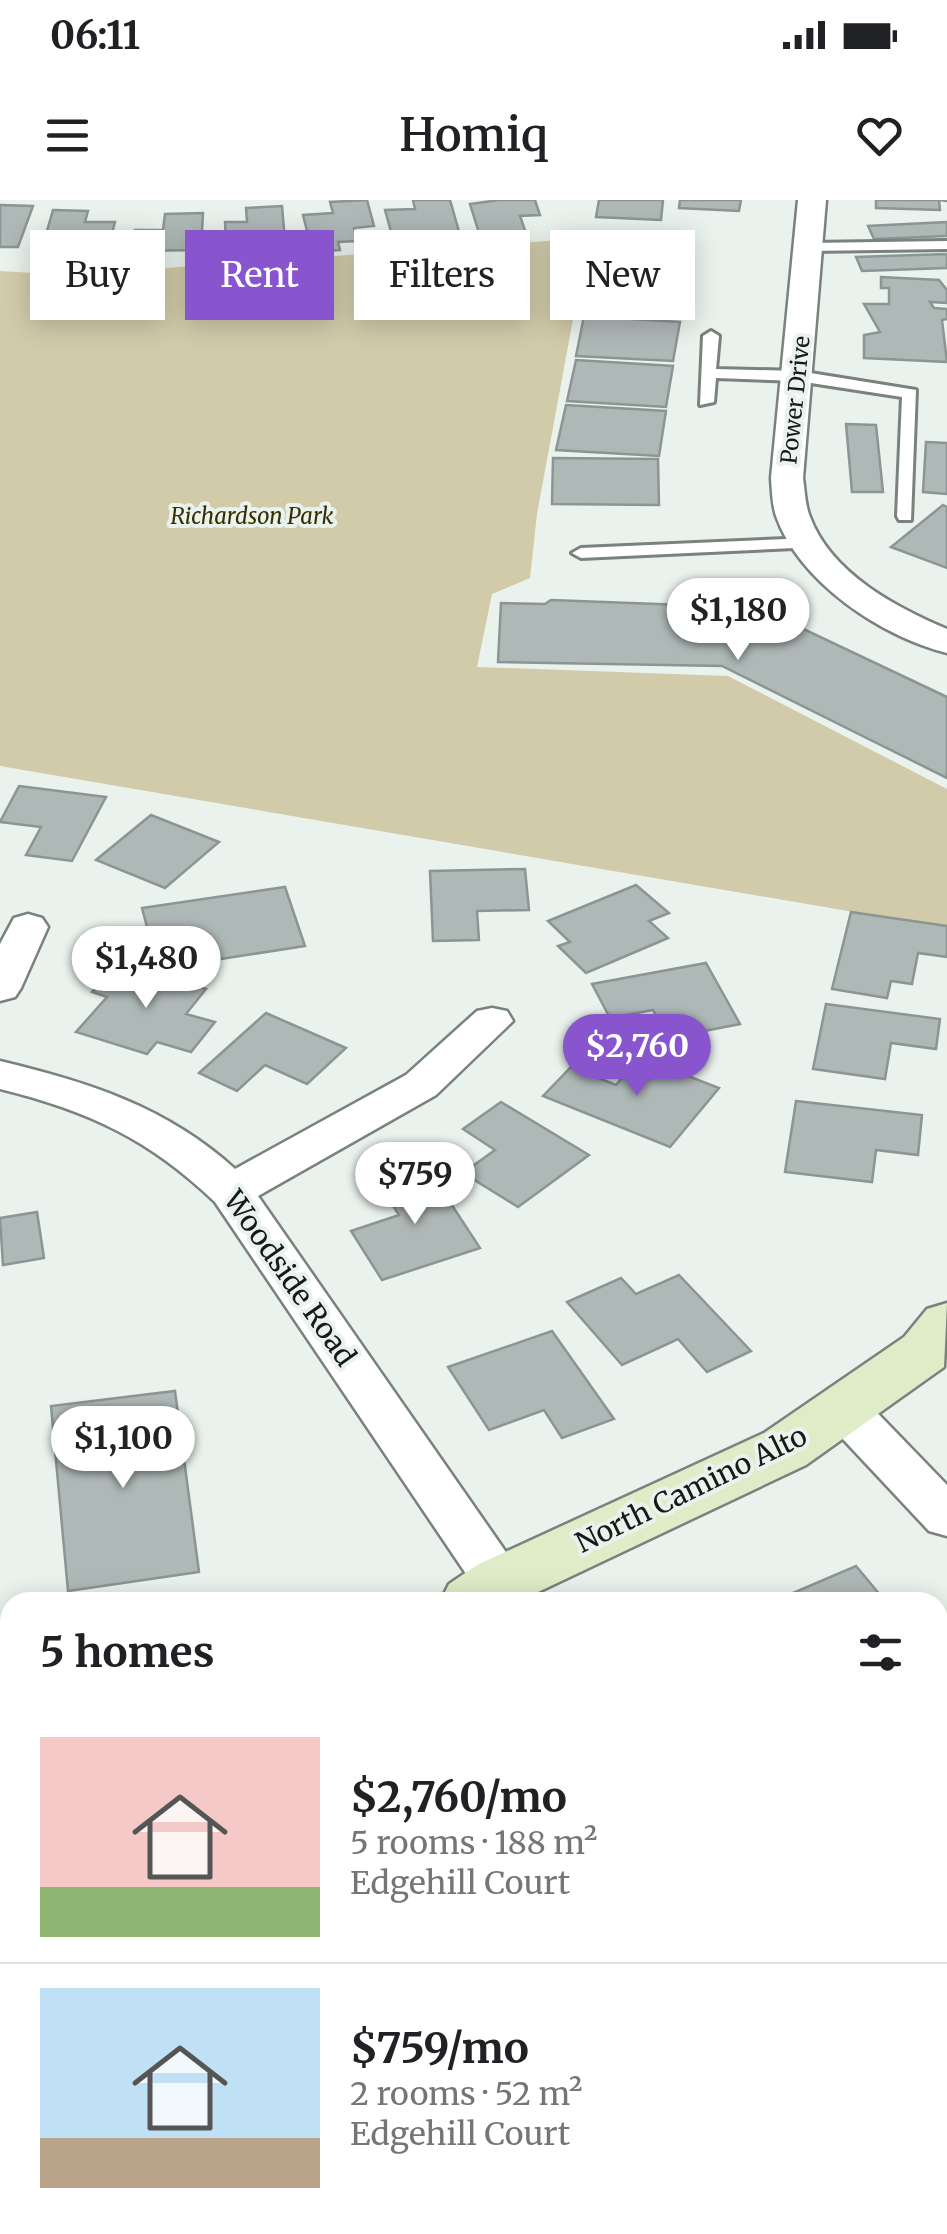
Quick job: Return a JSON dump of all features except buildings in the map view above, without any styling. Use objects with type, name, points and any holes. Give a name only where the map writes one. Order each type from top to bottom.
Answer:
[{"type":"street","name":"Power Drive","points":[[812,200],[788,478],[794,517],[832,577],[897,620],[947,642]]},
{"type":"street","points":[[0,988],[28,928]]},
{"type":"street","points":[[232,1191],[421,1085],[492,1022]]},
{"type":"street","name":"Woodside Road","points":[[0,1076],[74,1092],[138,1118],[194,1154],[232,1191],[485,1592]]},
{"type":"street","name":"North Camino Alto","points":[[485,1592],[785,1449],[924,1352],[947,1324]]},
{"type":"street","points":[[844,1408],[947,1517]]},
{"type":"lane","points":[[810,247],[947,244]]},
{"type":"lane","points":[[706,402],[711,336]]},
{"type":"lane","points":[[708,373],[798,376],[910,392],[905,516]]},
{"type":"lane","points":[[581,553],[810,543]]},
{"type":"green space","name":"Richardson Park","points":[[550,241],[550,320],[573,320],[537,514],[530,578],[492,594],[477,667],[728,676],[947,789],[947,928],[0,766],[0,271],[30,273],[30,320],[165,320],[165,268],[185,267],[185,320],[334,320],[334,256],[354,255],[354,320],[530,320],[530,242]]}]
